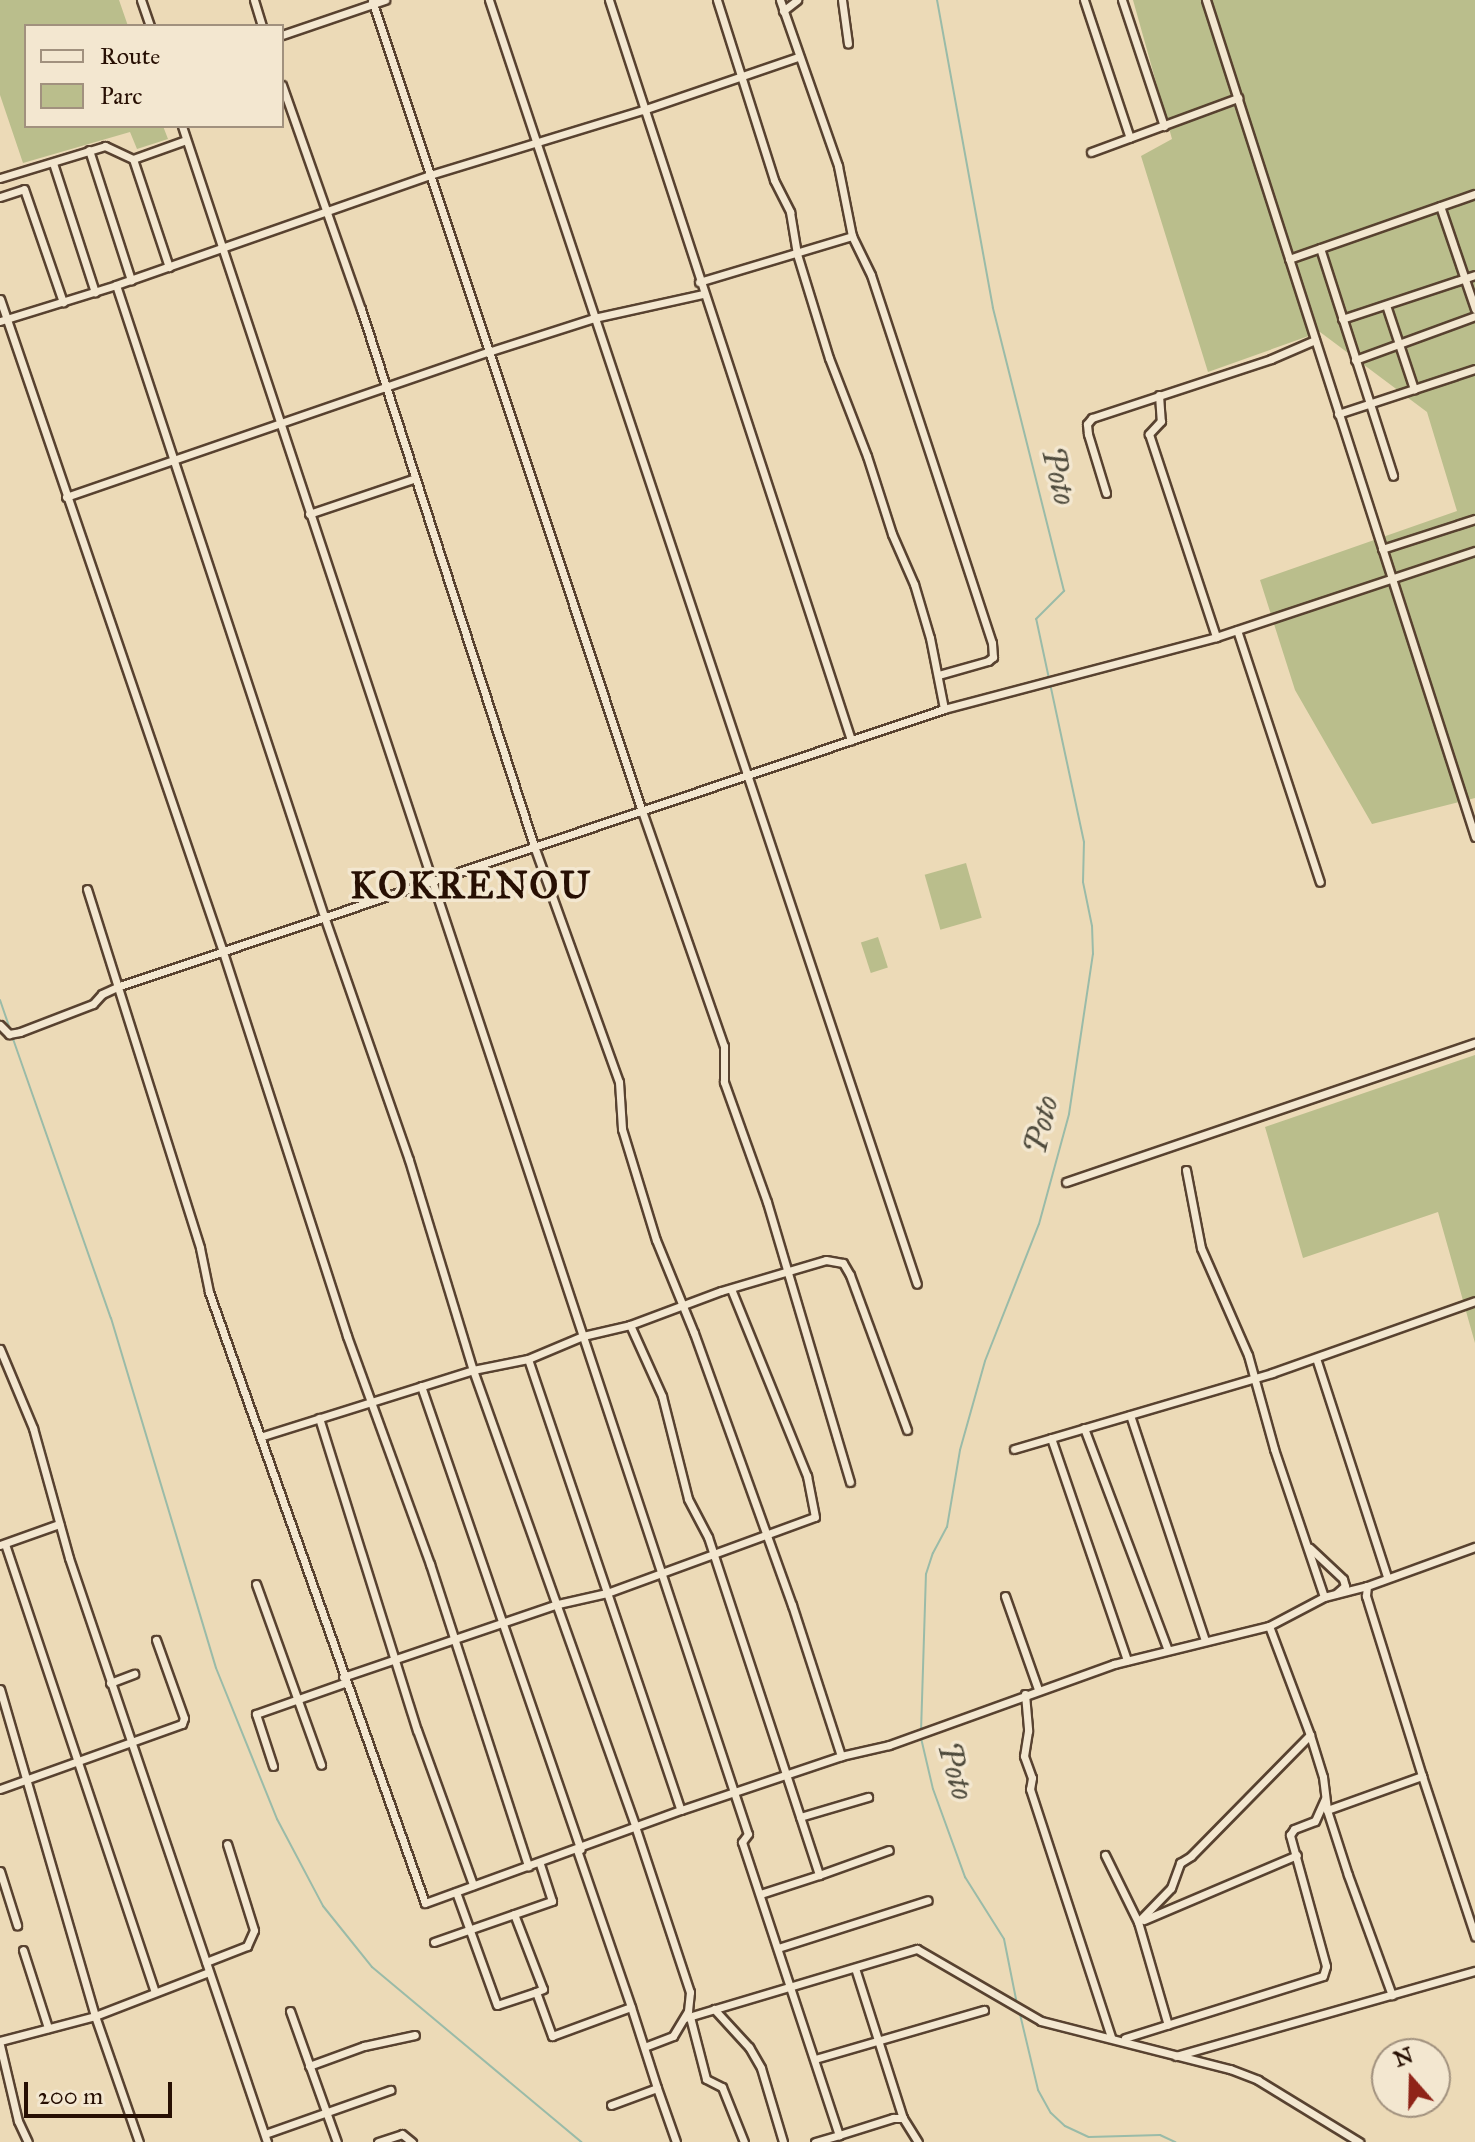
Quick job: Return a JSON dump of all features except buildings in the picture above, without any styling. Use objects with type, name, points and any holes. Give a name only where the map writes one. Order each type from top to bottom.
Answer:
[{"type":"street","points":[[141,0],[149,24]]},
{"type":"street","points":[[254,0],[261,24]]},
{"type":"street","points":[[284,34],[385,0]]},
{"type":"street","points":[[489,0],[917,1284]]},
{"type":"street","points":[[609,0],[851,740]]},
{"type":"street","points":[[717,0],[774,180],[790,212],[797,254],[829,358],[867,456],[892,534],[914,584],[939,675],[944,709]]},
{"type":"street","points":[[780,0],[838,166],[852,236],[871,275],[994,652],[988,661],[939,675]]},
{"type":"street","points":[[783,11],[797,0]]},
{"type":"street","points":[[842,0],[848,44]]},
{"type":"street","points":[[1084,0],[1130,138]]},
{"type":"street","points":[[1122,0],[1164,126]]},
{"type":"street","points":[[1206,0],[1475,837]]},
{"type":"street","points":[[373,2],[642,811],[724,1046],[724,1082],[767,1202],[850,1482]]},
{"type":"street","points":[[3,320],[131,280],[430,175],[643,110],[798,57]]},
{"type":"street","points":[[284,91],[385,386],[534,846],[619,1082],[622,1129],[656,1240],[767,1536],[841,1756]]},
{"type":"street","points":[[1091,152],[1238,98]]},
{"type":"street","points":[[183,128],[748,1834],[742,1842],[839,2135]]},
{"type":"street","points":[[0,178],[105,146],[133,159],[186,140]]},
{"type":"street","points":[[89,150],[131,280]]},
{"type":"street","points":[[133,159],[169,267]]},
{"type":"street","points":[[53,163],[95,292]]},
{"type":"street","points":[[0,197],[24,189],[63,302]]},
{"type":"street","points":[[1289,259],[1475,194]]},
{"type":"street","points":[[1440,206],[1475,309]]},
{"type":"street","points":[[699,282],[852,236]]},
{"type":"street","points":[[1320,248],[1393,476]]},
{"type":"street","points":[[1342,319],[1475,275]]},
{"type":"street","points":[[116,285],[324,916],[409,1160],[473,1370],[558,1604],[690,1992],[687,2017],[706,2079],[722,2087],[744,2142]]},
{"type":"street","points":[[66,497],[385,386],[594,318],[703,294]]},
{"type":"street","points":[[0,299],[3,320],[223,952],[347,1336],[373,1401],[455,1640],[528,1866]]},
{"type":"street","points":[[1386,305],[1414,389]]},
{"type":"street","points":[[1355,360],[1475,316]]},
{"type":"street","points":[[1106,493],[1087,424],[1092,418],[1271,359],[1315,340]]},
{"type":"street","points":[[1338,414],[1475,369]]},
{"type":"street","points":[[1159,395],[1161,421],[1149,434],[1216,637]]},
{"type":"street","points":[[309,514],[413,479]]},
{"type":"street","points":[[1382,549],[1475,519]]},
{"type":"street","points":[[0,1025],[9,1034],[20,1032],[93,1004],[117,987],[944,709],[1216,637],[1475,551]]},
{"type":"street","points":[[1237,630],[1320,882]]},
{"type":"street","points":[[87,889],[200,1248],[209,1292],[263,1436],[344,1680],[425,1903],[681,1810],[841,1756],[889,1745],[1038,1689],[1127,1660],[1269,1626],[1324,1597],[1367,1586],[1475,1547]]},
{"type":"street","points":[[1066,1182],[1475,1043]]},
{"type":"street","points":[[1186,1170],[1201,1248],[1233,1315],[1324,1597]]},
{"type":"street","points":[[263,1436],[473,1370],[528,1359],[583,1336],[630,1325],[826,1260],[847,1268],[907,1430]]},
{"type":"street","points":[[273,1766],[256,1714],[501,1623],[558,1604],[607,1593],[815,1517],[807,1476],[731,1289]]},
{"type":"street","points":[[1014,1449],[1255,1378],[1475,1301]]},
{"type":"street","points":[[630,1325],[662,1396],[688,1499],[713,1553],[819,1875]]},
{"type":"street","points":[[0,1349],[33,1428],[59,1524],[110,1683],[266,2138],[390,2090]]},
{"type":"street","points":[[1316,1358],[1387,1577]]},
{"type":"street","points":[[528,1359],[681,1810]]},
{"type":"street","points":[[421,1386],[676,2142]]},
{"type":"street","points":[[1130,1415],[1205,1641]]},
{"type":"street","points":[[319,1418],[396,1661],[473,1885]]},
{"type":"street","points":[[1084,1428],[1168,1650]]},
{"type":"street","points":[[1051,1438],[1127,1660]]},
{"type":"street","points":[[59,1524],[2,1544],[155,1992]]},
{"type":"street","points":[[1308,1546],[1343,1579],[1345,1586],[1335,1594]]},
{"type":"street","points":[[256,1584],[321,1765]]},
{"type":"street","points":[[1367,1586],[1366,1596],[1475,1936]]},
{"type":"street","points":[[1005,1596],[1038,1689]]},
{"type":"street","points":[[1269,1626],[1310,1735],[1323,1777],[1327,1810],[1392,1995]]},
{"type":"street","points":[[0,1789],[182,1724],[184,1718],[156,1640]]},
{"type":"street","points":[[110,1683],[134,1674]]},
{"type":"street","points":[[0,1689],[95,2016],[139,2142]]},
{"type":"street","points":[[1025,1694],[1028,1731],[1024,1756],[1032,1778],[1030,1789],[1111,2037]]},
{"type":"street","points":[[1138,1922],[1171,1888],[1180,1863],[1191,1856],[1310,1735]]},
{"type":"street","points":[[1327,1810],[1422,1776]]},
{"type":"street","points":[[800,1817],[868,1797]]},
{"type":"street","points":[[1122,2039],[1302,1985],[1326,1972],[1290,1835],[1294,1829],[1315,1821],[1325,1799]]},
{"type":"street","points":[[206,1962],[247,1946],[254,1930],[227,1844]]},
{"type":"street","points":[[760,1894],[889,1850]]},
{"type":"street","points":[[1105,1855],[1138,1922],[1168,2025]]},
{"type":"street","points":[[1138,1922],[1297,1855]]},
{"type":"street","points":[[434,1942],[552,1901],[540,1863]]},
{"type":"street","points":[[0,1871],[17,1925]]},
{"type":"street","points":[[456,1892],[497,2005],[543,1989],[514,1914]]},
{"type":"street","points":[[1463,1894],[1474,1896]]},
{"type":"street","points":[[778,1948],[928,1900]]},
{"type":"street","points":[[645,2047],[673,2036],[687,2017],[855,1968],[883,1956],[917,1949],[1041,2021],[1122,2039],[1174,2056],[1230,2069],[1258,2080],[1359,2142]]},
{"type":"street","points":[[23,1950],[48,2028]]},
{"type":"street","points":[[855,1968],[903,2118],[918,2142]]},
{"type":"street","points":[[1174,2056],[1475,1971]]},
{"type":"street","points":[[28,2142],[18,2121],[0,2043],[95,2016],[209,1972]]},
{"type":"street","points":[[536,1992],[552,2036],[631,2007]]},
{"type":"street","points":[[714,2009],[749,2047],[761,2068],[783,2142]]},
{"type":"street","points":[[815,2059],[984,2010]]},
{"type":"street","points":[[290,2011],[337,2142]]},
{"type":"street","points":[[309,2066],[364,2046],[415,2035]]},
{"type":"street","points":[[611,2105],[657,2088]]},
{"type":"street","points":[[815,2142],[893,2118],[903,2118]]},
{"type":"street","points":[[378,2142],[402,2134],[412,2142]]},
{"type":"green space","points":[[0,0],[119,0],[127,24],[24,24],[24,128],[164,128],[168,139],[137,149],[130,132],[23,163],[0,95]]},
{"type":"green space","points":[[1133,0],[1475,0],[1475,798],[1372,824],[1295,690],[1260,580],[1457,511],[1427,412],[1320,332],[1208,372],[1141,156],[1172,139]]},
{"type":"green space","points":[[966,863],[982,918],[940,930],[925,875]]},
{"type":"green space","points":[[878,937],[888,967],[871,973],[861,943]]},
{"type":"green space","points":[[1475,1055],[1475,1343],[1438,1212],[1303,1258],[1265,1127]]},
{"type":"waterway","name":"Poto","points":[[921,1732],[926,1574],[947,1527],[960,1450],[985,1361],[1039,1224],[1069,1114],[1093,954],[1092,926],[1083,882],[1084,842],[1036,619],[1064,591],[993,308],[937,0]]},
{"type":"waterway","points":[[0,1000],[10,1029]]},
{"type":"waterway","points":[[12,1036],[111,1318],[216,1668],[277,1819],[323,1906],[372,1967],[581,2142]]},
{"type":"waterway","name":"Poto","points":[[921,1738],[933,1789],[965,1877],[1004,1939],[1017,2004]]},
{"type":"waterway","name":"Poto","points":[[1019,2010],[1038,2090],[1051,2113],[1065,2126],[1089,2137],[1160,2135],[1175,2142]]},
{"type":"district","name":"KOKRENOU","points":[[471,886]]}]
